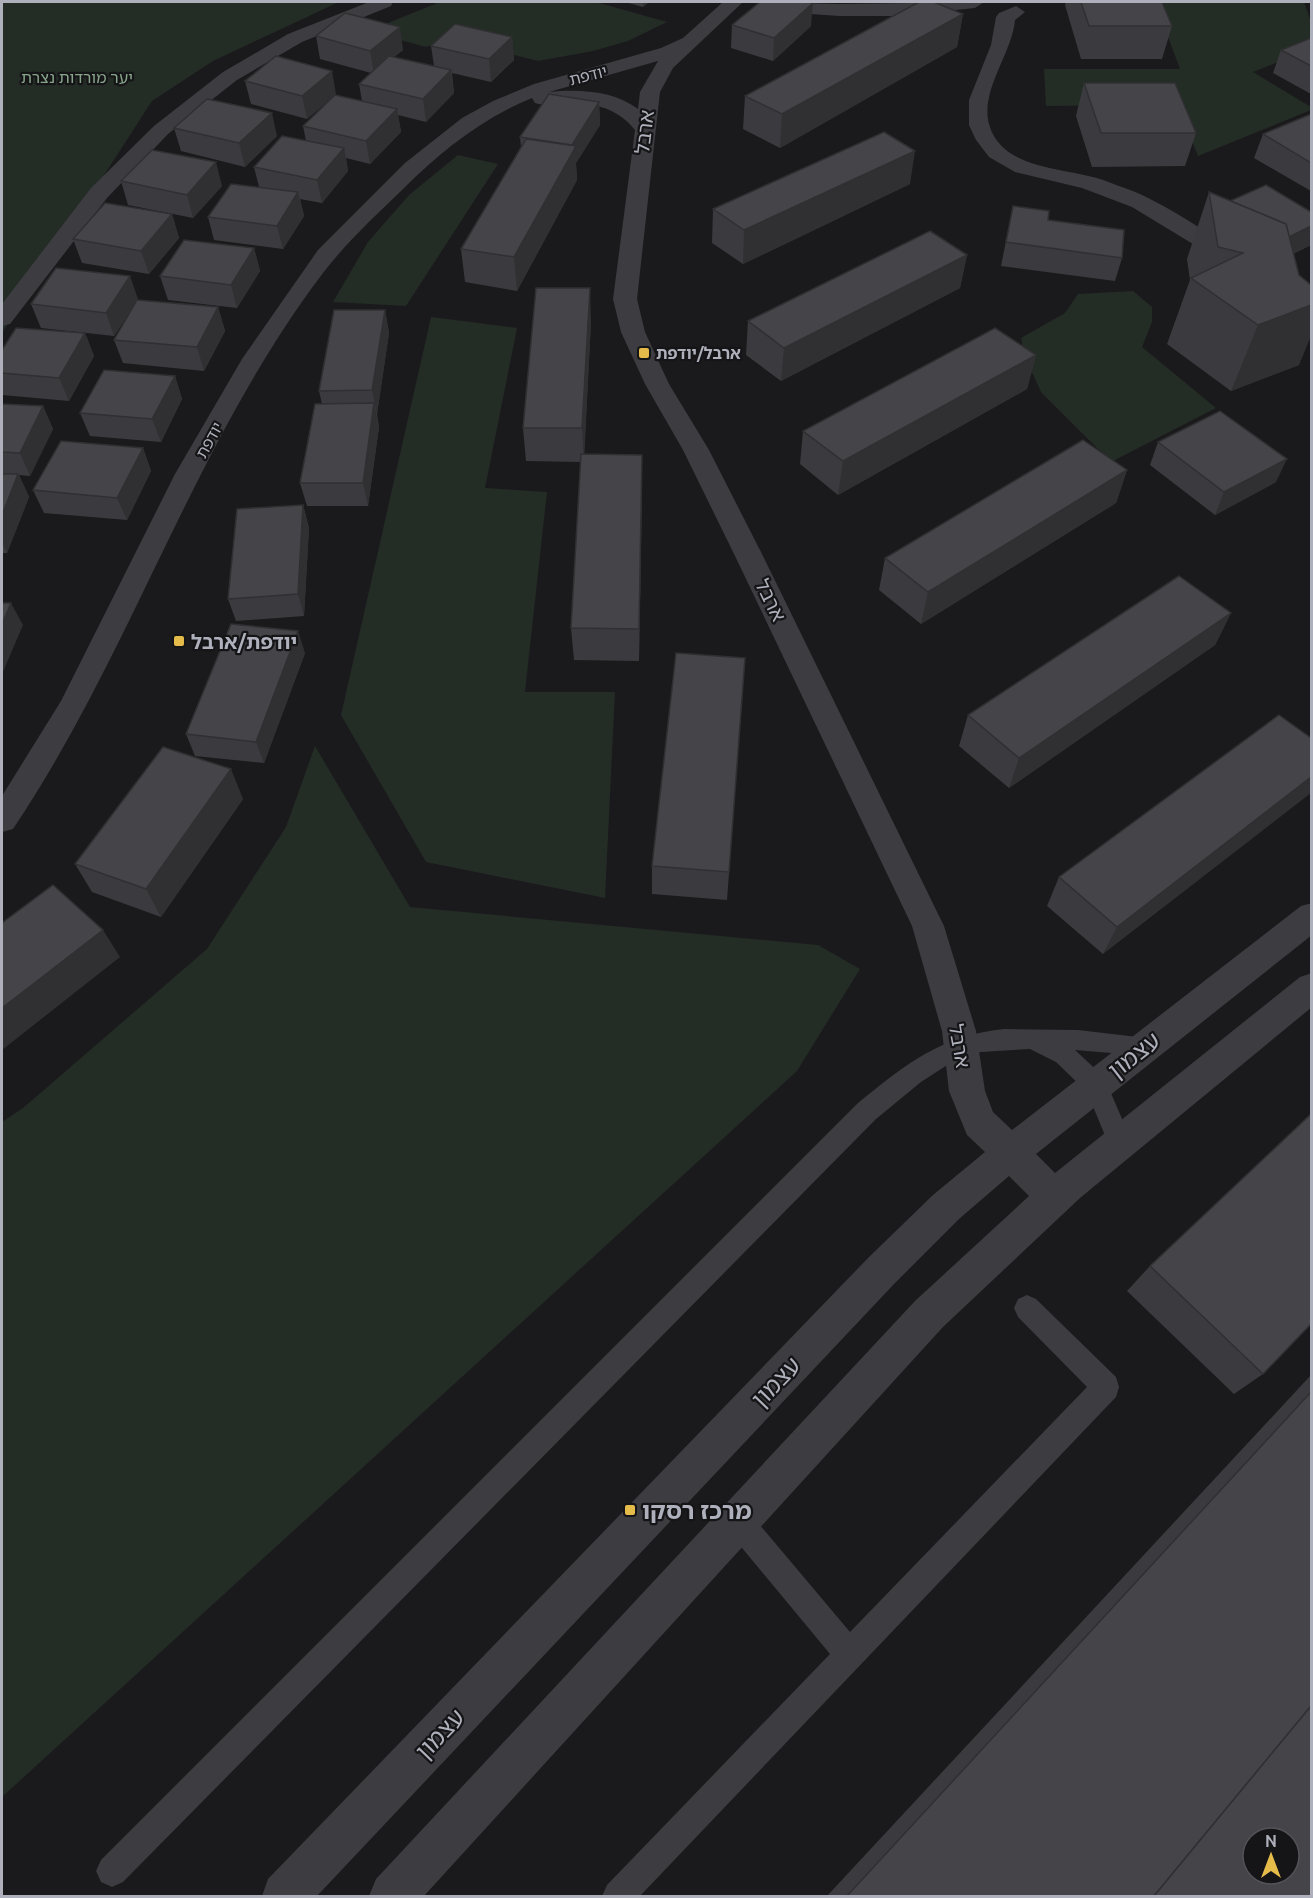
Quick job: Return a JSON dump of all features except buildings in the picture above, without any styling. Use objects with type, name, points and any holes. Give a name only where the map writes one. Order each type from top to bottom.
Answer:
[{"type":"street","points":[[2,319],[99,193],[161,130],[230,75],[295,38],[384,2]]},
{"type":"street","points":[[733,2],[839,10],[897,10],[974,2],[995,11],[1026,9],[1006,17],[1002,47],[975,109],[979,126],[989,145],[1016,166],[1084,182],[1148,205],[1252,272],[1284,288],[1311,294]]},
{"type":"street","name":"ארבל","points":[[733,2],[665,64],[650,92],[625,299],[633,332],[657,384],[696,450],[749,556],[928,926],[961,1046],[967,1091],[980,1123],[1053,1196]]},
{"type":"street","name":"יודפת","points":[[2,820],[60,732],[175,500],[228,406],[309,277],[352,227],[412,168],[469,122],[485,113],[545,86],[668,52],[692,39]]},
{"type":"street","name":"יודפת","points":[[485,113],[531,100],[563,96],[622,106],[636,115],[644,128]]},
{"type":"street","name":"עצמון","points":[[285,1896],[882,1270],[946,1207],[1010,1153],[1311,916]]},
{"type":"street","points":[[393,1896],[929,1314],[991,1251],[1053,1196],[1311,987]]},
{"type":"lane","points":[[112,1871],[867,1111],[908,1076],[961,1046],[1000,1039],[1147,1046]]},
{"type":"lane","points":[[1034,1040],[1064,1055],[1096,1085],[1120,1142]]},
{"type":"lane","points":[[618,1896],[1106,1387],[1027,1308]]},
{"type":"lane","points":[[738,1521],[850,1654]]},
{"type":"green space","name":"יער מורדות נצרת","points":[[2,2],[339,2],[213,61],[152,101],[2,333]]},
{"type":"green space","points":[[440,2],[596,2],[667,22],[628,41],[593,51],[538,61],[449,39],[426,47],[368,31]]},
{"type":"green space","points":[[1155,2],[1304,2],[1311,22],[1311,49],[1253,72],[1311,107],[1311,110],[1198,156],[1177,105],[1046,106],[1044,69],[1180,69]]},
{"type":"green space","points":[[458,155],[498,164],[406,306],[333,302],[368,242],[409,195]]},
{"type":"green space","points":[[1133,291],[1152,307],[1152,322],[1142,347],[1216,408],[1111,462],[1041,392],[1025,357],[1021,338],[1065,313],[1078,294]]},
{"type":"green space","points":[[431,317],[517,328],[485,488],[547,492],[525,692],[615,692],[605,898],[426,862],[341,715]]},
{"type":"green space","points":[[315,746],[410,907],[818,945],[860,969],[797,1071],[2,1797],[2,1122],[23,1108],[207,949],[286,827]]},
{"type":"place","name":"ארבל/יודפת","points":[[644,353]]},
{"type":"place","name":"יודפת/ארבל","points":[[179,641]]},
{"type":"place","name":"מרכז רסקו","points":[[630,1510]]}]
